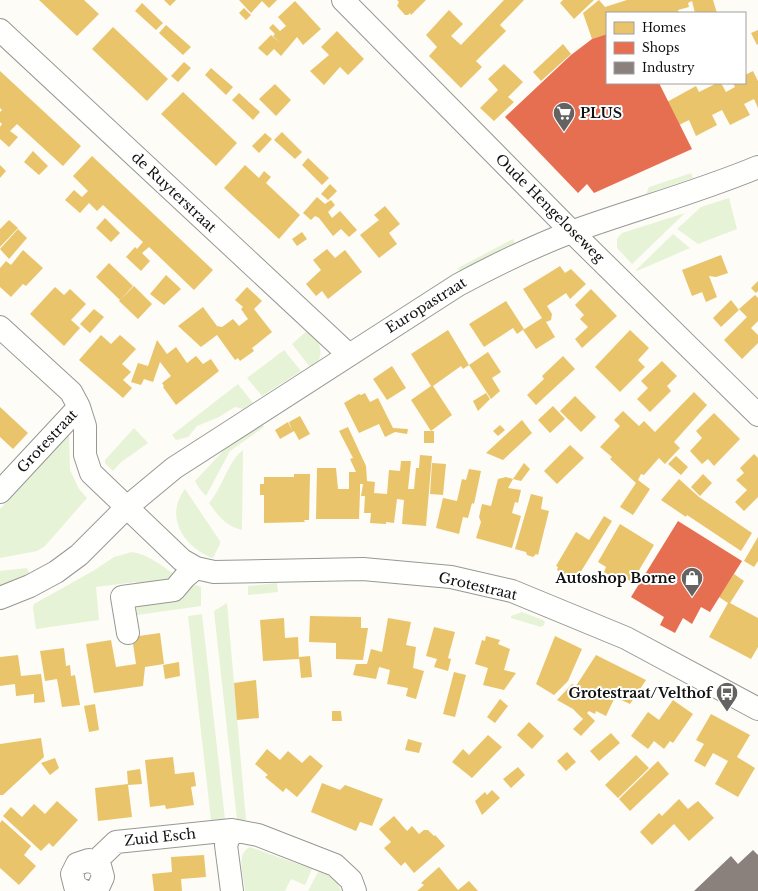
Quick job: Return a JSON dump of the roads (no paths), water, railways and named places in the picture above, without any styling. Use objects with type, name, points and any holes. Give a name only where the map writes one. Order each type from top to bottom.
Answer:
[{"type":"street","name":"Oude Hengeloseweg","points":[[343,0],[572,232],[758,415]]},
{"type":"street","name":"de Ruyterstraat","points":[[0,30],[348,354]]},
{"type":"street","name":"Europastraat","points":[[127,507],[174,468],[348,354],[458,285],[493,266],[572,232],[719,183],[758,167]]},
{"type":"street","points":[[0,327],[71,392],[79,407]]},
{"type":"street","name":"Grotestraat","points":[[0,492],[79,407],[85,426],[85,455],[91,473],[182,560],[196,568],[214,572],[363,569],[451,577],[512,591],[626,638],[758,709]]},
{"type":"street","points":[[0,598],[56,572],[79,554],[127,507]]},
{"type":"street","points":[[128,633],[122,597],[174,590],[196,568]]},
{"type":"street","points":[[232,830],[226,845],[232,891]]},
{"type":"street","name":"Zuid Esch","points":[[95,862],[116,842],[232,830],[258,836],[335,865],[351,880],[355,891]]},
{"type":"street","points":[[84,891],[75,886],[72,880],[72,871],[77,864],[83,860],[95,862],[103,871],[103,877],[98,888],[92,891]]},
{"type":"place","name":"PLUS","points":[[564,132]]},
{"type":"place","name":"Autoshop Borne","points":[[692,598]]},
{"type":"place","name":"Grotestraat/Velthof","points":[[727,712]]}]
